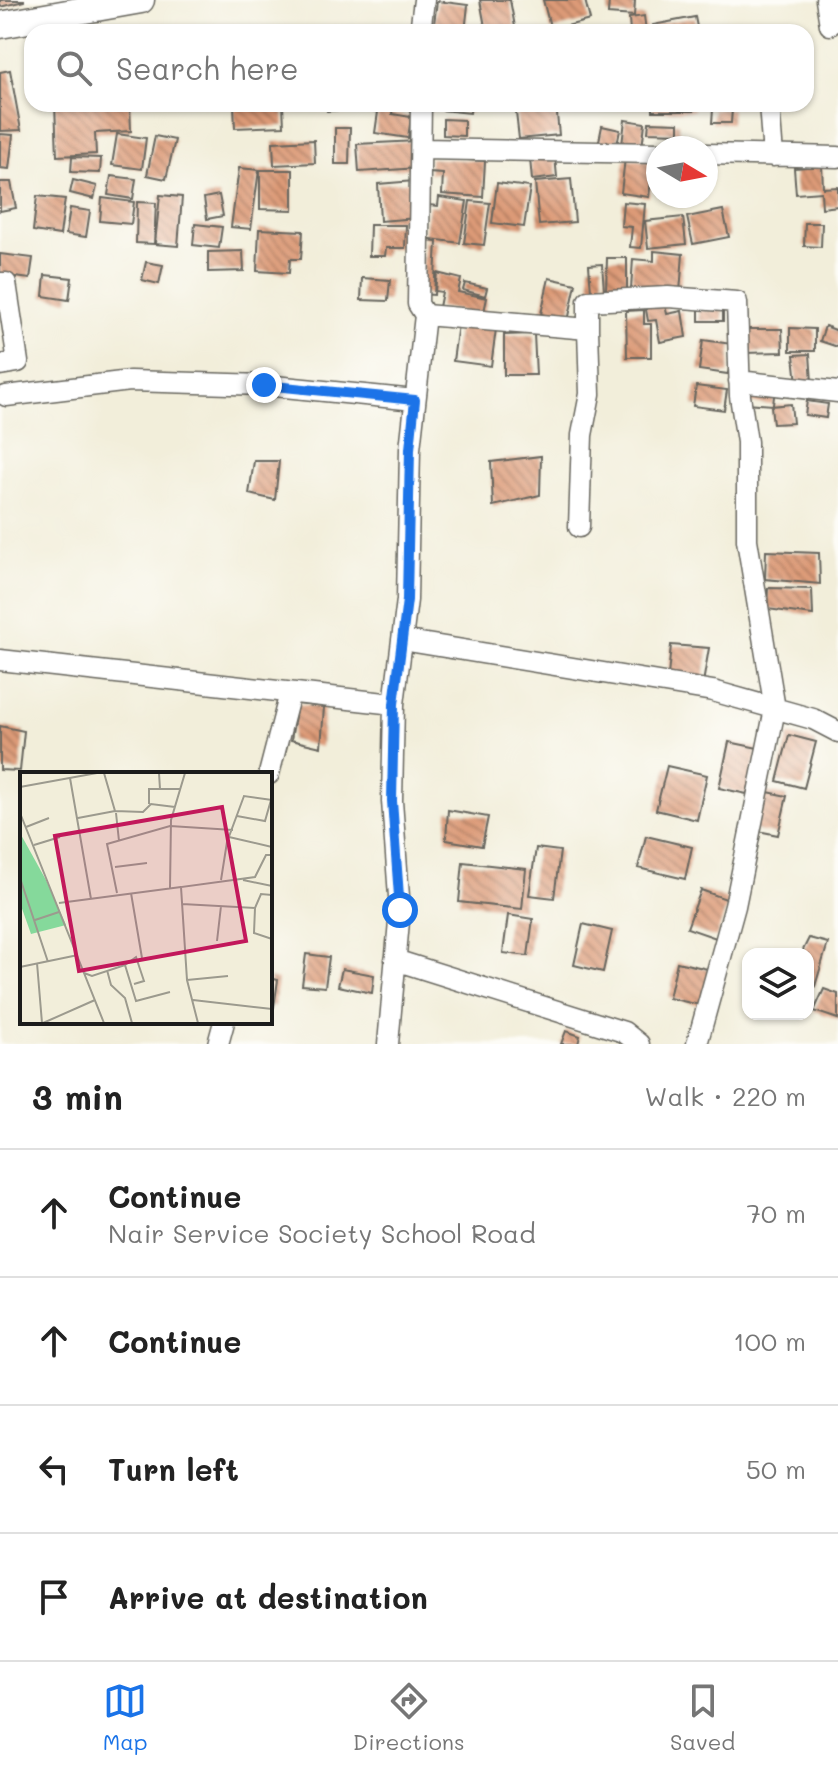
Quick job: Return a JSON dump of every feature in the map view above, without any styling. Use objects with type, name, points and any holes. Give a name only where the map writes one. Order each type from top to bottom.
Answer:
[{"type":"main road","points":[[0,25],[96,4],[141,0]]},
{"type":"street","points":[[421,24],[424,0]]},
{"type":"street","points":[[826,0],[830,25]]},
{"type":"street","points":[[387,1041],[400,910],[392,801],[394,704],[407,600],[410,449],[425,315],[418,304],[421,112]]},
{"type":"street","points":[[770,112],[773,156]]},
{"type":"street","points":[[422,149],[646,153]]},
{"type":"street","points":[[718,154],[838,157]]},
{"type":"street","points":[[0,283],[6,283],[18,362],[0,365]]},
{"type":"street","points":[[579,527],[582,435],[590,394],[588,301],[668,297],[737,302],[739,381],[747,442],[747,540],[775,709],[735,906],[697,1044]]},
{"type":"street","points":[[425,315],[588,329]]},
{"type":"street","points":[[6,396],[130,381],[264,385],[415,400]]},
{"type":"street","points":[[739,381],[838,392]]},
{"type":"street","points":[[402,640],[713,691],[813,719],[838,732]]},
{"type":"street","points":[[0,660],[394,704]]},
{"type":"street","points":[[270,772],[290,693]]},
{"type":"street","points":[[395,960],[624,1032],[639,1044]]},
{"type":"street","points":[[218,1044],[223,1024]]},
{"type":"building","points":[[0,0],[24,0],[24,1],[0,7]]},
{"type":"building","points":[[480,0],[510,0],[514,24],[484,24]]},
{"type":"building","points":[[543,0],[585,0],[590,20],[574,24],[549,24]]},
{"type":"building","points":[[609,0],[635,0],[634,16],[608,14]]},
{"type":"building","points":[[437,1],[468,5],[466,24],[434,24]]},
{"type":"building","points":[[644,16],[645,24],[629,24],[629,18]]},
{"type":"building","points":[[695,17],[696,24],[658,24]]},
{"type":"building","points":[[10,70],[21,130],[0,131],[0,72]]},
{"type":"building","points":[[55,112],[130,112],[131,131],[95,133],[96,154],[57,156]]},
{"type":"building","points":[[234,112],[283,112],[284,126],[235,128]]},
{"type":"building","points":[[378,112],[411,117],[408,138],[375,133]]},
{"type":"building","points":[[516,112],[557,112],[559,135],[519,139]]},
{"type":"building","points":[[713,112],[732,112],[731,123],[712,123]]},
{"type":"building","points":[[443,119],[464,120],[464,136],[443,135]]},
{"type":"building","points":[[625,120],[645,123],[642,148],[622,145]]},
{"type":"building","points":[[649,122],[679,123],[679,133],[648,132]]},
{"type":"building","points":[[602,126],[620,130],[617,145],[599,141]]},
{"type":"building","points":[[335,128],[350,128],[349,164],[335,164]]},
{"type":"building","points":[[0,134],[13,135],[9,169],[0,168]]},
{"type":"building","points":[[117,134],[146,138],[142,169],[112,165]]},
{"type":"building","points":[[155,136],[175,140],[166,179],[147,175]]},
{"type":"building","points":[[314,140],[315,163],[274,165],[273,142]]},
{"type":"building","points":[[417,141],[419,168],[359,172],[357,144]]},
{"type":"building","points":[[555,156],[557,177],[532,180],[530,159]]},
{"type":"building","points":[[72,157],[101,158],[100,173],[71,172]]},
{"type":"building","points":[[430,158],[485,161],[483,197],[442,194],[443,174],[429,173]]},
{"type":"building","points":[[625,158],[646,161],[646,197],[621,193]]},
{"type":"building","points":[[822,166],[823,188],[838,187],[838,206],[822,208],[821,192],[796,194],[794,168]]},
{"type":"building","points":[[239,168],[259,170],[251,229],[231,227]]},
{"type":"building","points":[[260,170],[293,170],[293,210],[260,209]]},
{"type":"building","points":[[111,176],[136,179],[133,199],[108,195]]},
{"type":"building","points":[[571,179],[575,222],[539,225],[535,182]]},
{"type":"building","points":[[73,180],[97,186],[94,199],[70,193]]},
{"type":"building","points":[[414,181],[417,218],[380,221],[378,184]]},
{"type":"building","points":[[0,182],[11,182],[16,208],[0,211]]},
{"type":"building","points":[[497,183],[530,187],[524,227],[492,223]]},
{"type":"building","points":[[160,195],[182,197],[178,246],[155,244]]},
{"type":"building","points":[[219,195],[223,216],[207,219],[204,198]]},
{"type":"building","points":[[37,196],[65,199],[60,235],[33,231]]},
{"type":"building","points":[[439,197],[467,201],[460,243],[424,238],[429,205],[438,206]]},
{"type":"building","points":[[102,198],[134,202],[131,224],[100,221]]},
{"type":"building","points":[[470,201],[490,203],[484,245],[464,243]]},
{"type":"building","points":[[137,202],[156,203],[154,244],[136,243]]},
{"type":"building","points":[[623,202],[645,204],[641,248],[630,247],[632,227],[621,226]]},
{"type":"building","points":[[70,208],[90,211],[86,237],[66,234]]},
{"type":"building","points":[[723,210],[729,237],[693,244],[687,217]]},
{"type":"building","points":[[683,217],[686,244],[648,248],[645,221]]},
{"type":"building","points":[[805,223],[822,223],[821,247],[804,246]]},
{"type":"building","points":[[195,224],[222,227],[219,248],[193,245]]},
{"type":"building","points":[[370,225],[406,225],[405,248],[386,248],[385,256],[369,256]]},
{"type":"building","points":[[259,229],[303,231],[301,259],[290,259],[289,273],[257,271]]},
{"type":"building","points":[[424,241],[437,242],[434,295],[421,294]]},
{"type":"building","points":[[243,251],[244,271],[208,272],[208,252]]},
{"type":"building","points":[[654,251],[683,254],[680,292],[631,289],[633,259],[654,261]]},
{"type":"building","points":[[0,254],[33,258],[30,279],[0,275]]},
{"type":"building","points":[[607,258],[627,258],[627,293],[606,292]]},
{"type":"building","points":[[146,262],[163,265],[159,284],[142,280]]},
{"type":"building","points":[[602,264],[604,290],[591,291],[589,265]]},
{"type":"building","points":[[437,273],[461,279],[458,292],[487,298],[483,316],[439,307],[442,292],[435,291]]},
{"type":"building","points":[[45,275],[72,278],[69,300],[43,296]]},
{"type":"building","points":[[362,278],[390,280],[388,301],[361,300]]},
{"type":"building","points":[[549,278],[576,284],[568,321],[541,314]]},
{"type":"building","points":[[465,283],[487,288],[485,296],[463,290]]},
{"type":"building","points":[[664,301],[667,314],[682,311],[686,337],[660,342],[656,320],[648,321],[645,304]]},
{"type":"building","points":[[644,310],[644,324],[651,324],[651,357],[627,357],[626,311]]},
{"type":"building","points":[[699,310],[723,310],[723,321],[699,321]]},
{"type":"building","points":[[458,324],[496,329],[491,366],[453,361]]},
{"type":"building","points":[[825,326],[838,331],[838,347],[820,341]]},
{"type":"building","points":[[790,328],[815,329],[815,351],[790,351]]},
{"type":"building","points":[[743,329],[782,329],[783,352],[743,353]]},
{"type":"building","points":[[534,334],[536,375],[504,375],[504,335]]},
{"type":"building","points":[[703,340],[732,344],[728,374],[699,370]]},
{"type":"building","points":[[810,354],[812,382],[797,383],[794,355]]},
{"type":"building","points":[[747,385],[775,387],[773,405],[746,403]]},
{"type":"building","points":[[696,386],[727,390],[724,410],[693,406]]},
{"type":"building","points":[[807,401],[828,404],[826,418],[805,415]]},
{"type":"building","points":[[791,404],[793,423],[773,424],[771,406]]},
{"type":"building","points":[[541,456],[540,495],[493,506],[491,462]]},
{"type":"building","points":[[254,461],[279,461],[275,500],[249,494]]},
{"type":"building","points":[[766,551],[819,553],[820,584],[765,579]]},
{"type":"building","points":[[768,588],[812,589],[813,615],[767,609]]},
{"type":"building","points":[[671,645],[709,648],[703,683],[668,676]]},
{"type":"building","points":[[297,704],[324,707],[321,747],[291,740]]},
{"type":"building","points":[[0,726],[24,731],[20,771],[0,770]]},
{"type":"building","points":[[789,735],[816,742],[804,788],[777,781]]},
{"type":"building","points":[[729,742],[758,748],[747,794],[719,788]]},
{"type":"building","points":[[667,766],[707,775],[697,820],[656,810]]},
{"type":"building","points":[[763,791],[787,796],[778,835],[753,830]]},
{"type":"building","points":[[448,810],[488,817],[482,846],[446,840]]},
{"type":"building","points":[[646,836],[692,847],[685,879],[638,868]]},
{"type":"building","points":[[536,848],[560,851],[554,898],[529,895]]},
{"type":"building","points":[[463,862],[526,869],[522,909],[459,902]]},
{"type":"building","points":[[701,890],[729,900],[716,938],[687,928]]},
{"type":"building","points":[[508,915],[533,919],[528,956],[503,953]]},
{"type":"building","points":[[583,924],[612,931],[603,972],[574,965]]},
{"type":"building","points":[[809,938],[828,943],[815,986],[814,948],[804,948]]},
{"type":"building","points":[[306,954],[329,957],[325,987],[302,985]]},
{"type":"building","points":[[677,962],[712,970],[704,1006],[669,998]]},
{"type":"building","points":[[342,969],[374,975],[372,993],[338,986]]},
{"type":"building","points":[[272,978],[278,980],[272,1006]]},
{"type":"building","points":[[824,989],[838,994],[838,1019],[814,1011]]},
{"type":"building","points":[[566,1031],[580,1036],[578,1044],[561,1044]]},
{"type":"route","points":[[264,385],[415,400],[410,449],[407,600],[394,704],[392,801],[400,910]]}]
